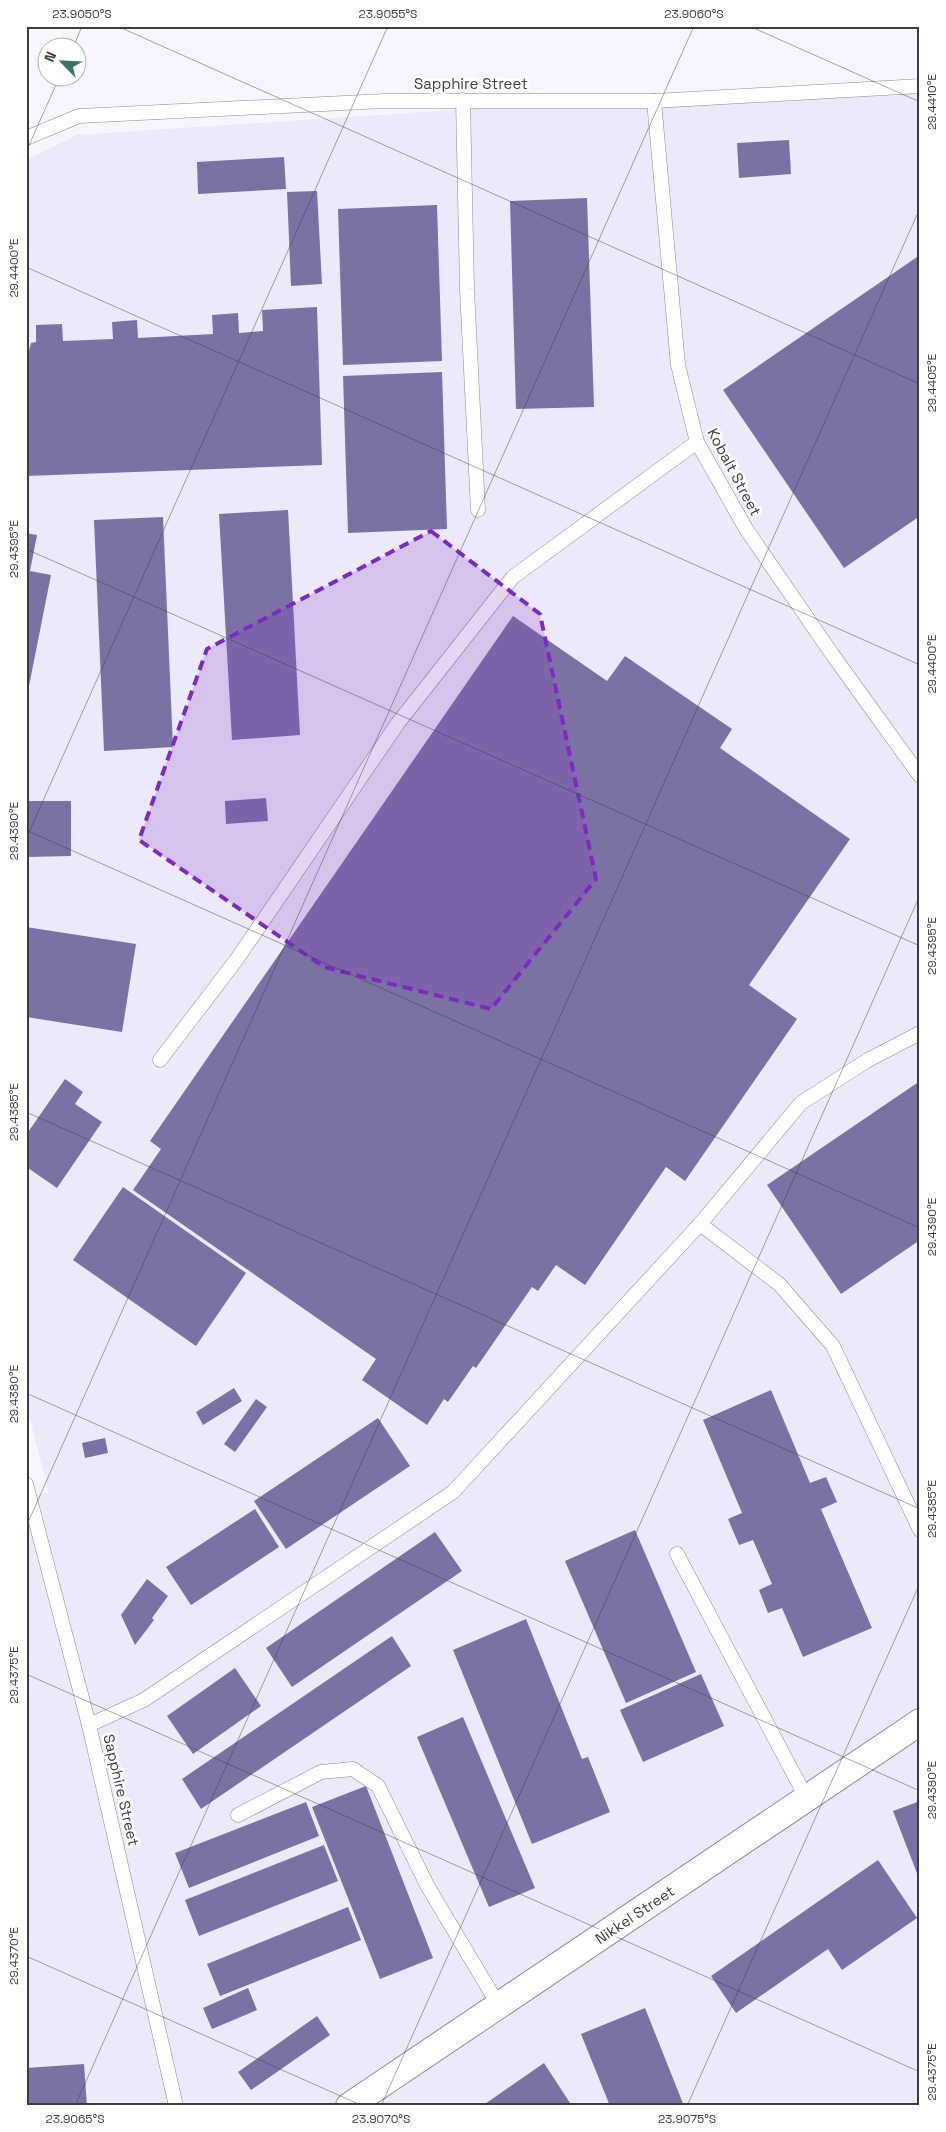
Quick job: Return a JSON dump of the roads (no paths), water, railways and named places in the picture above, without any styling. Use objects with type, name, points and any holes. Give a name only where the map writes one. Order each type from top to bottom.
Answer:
[{"type":"street","name":"Nikkel Street","points":[[349,2106],[920,1722]]},
{"type":"lane","name":"Sapphire Street","points":[[26,138],[79,116],[384,100],[654,101],[920,86]]},
{"type":"lane","points":[[463,100],[467,289],[478,510]]},
{"type":"lane","name":"Kobalt Street","points":[[654,101],[678,365],[697,442],[746,529],[832,654],[920,776]]},
{"type":"lane","points":[[160,1060],[237,959],[398,723],[513,577],[697,442]]},
{"type":"lane","points":[[89,1726],[144,1700],[453,1492],[700,1224],[801,1103],[868,1060],[920,1033]]},
{"type":"lane","points":[[700,1224],[779,1284],[832,1346],[920,1530]]},
{"type":"lane","name":"Sapphire Street","points":[[26,1484],[89,1726],[176,2106]]},
{"type":"lane","points":[[677,1554],[807,1799]]},
{"type":"lane","points":[[238,1815],[321,1772],[352,1769],[378,1786],[428,1887],[499,2006]]}]
